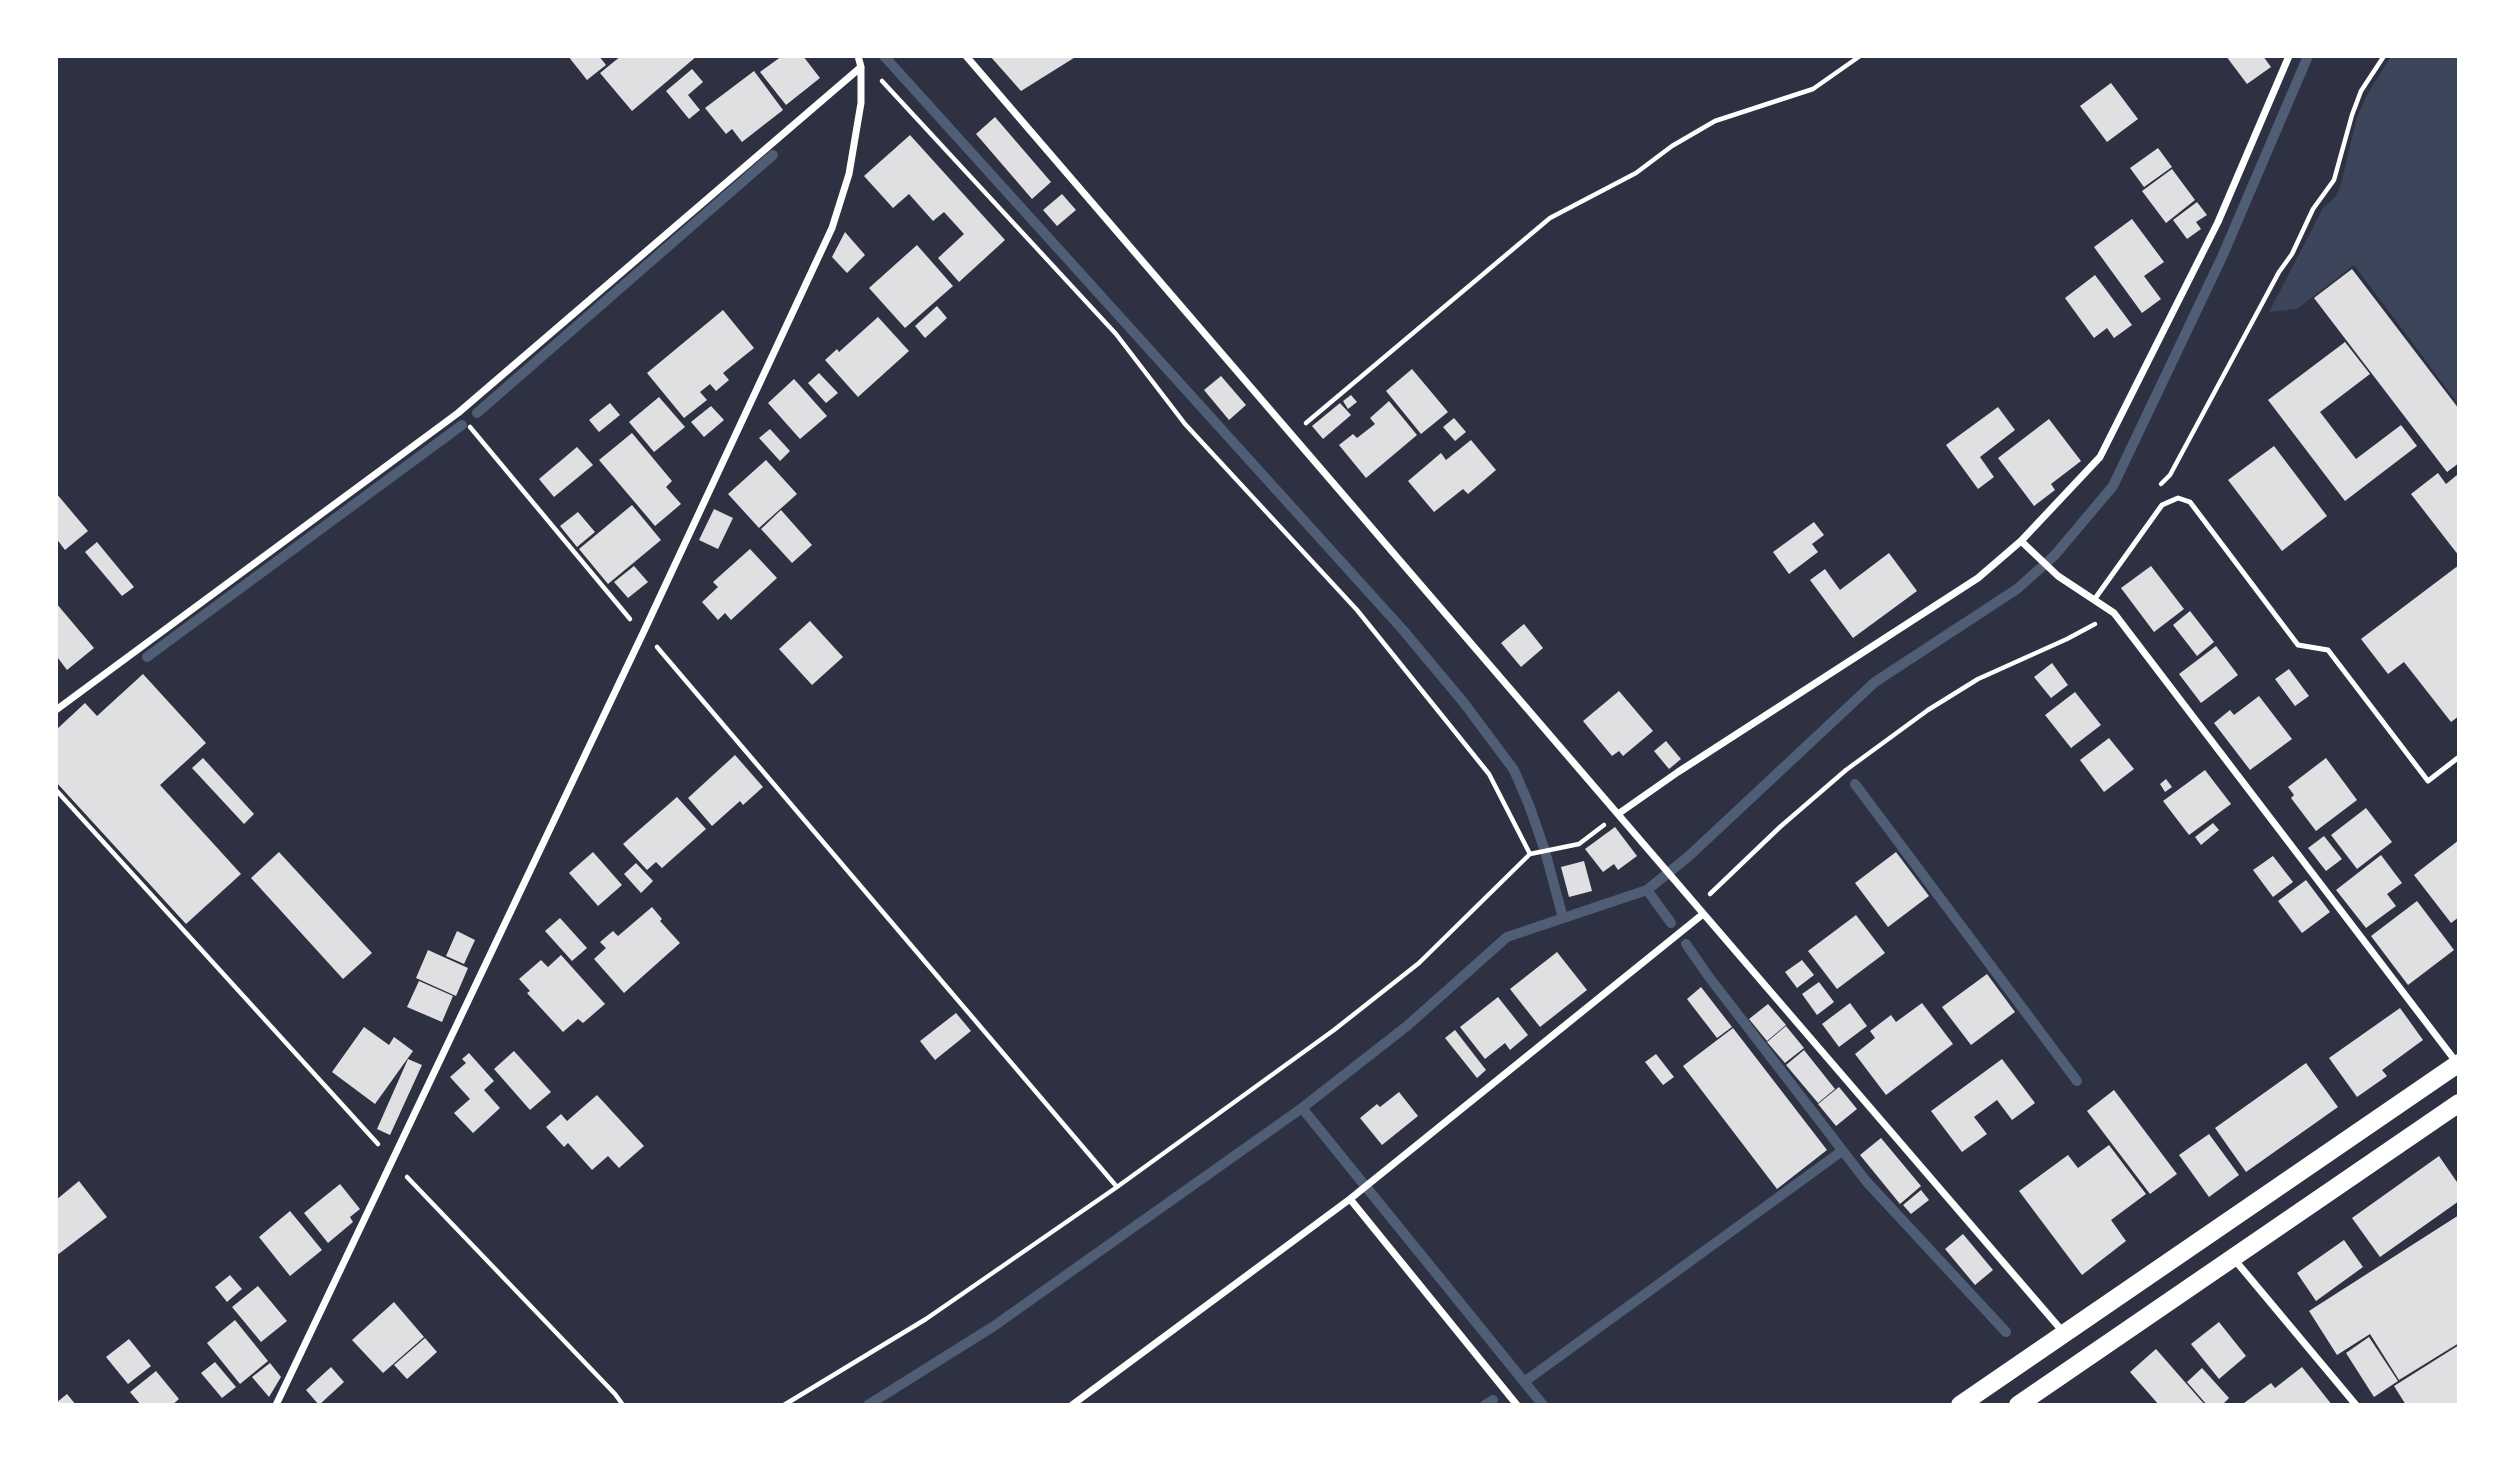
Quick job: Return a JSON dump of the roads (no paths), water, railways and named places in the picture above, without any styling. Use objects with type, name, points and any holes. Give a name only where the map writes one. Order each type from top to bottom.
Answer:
[{"type":"main road","points":[[1960,1405],[2458,1063]]},
{"type":"main road","points":[[2018,1405],[2459,1103]]},
{"type":"street","points":[[276,1405],[832,228],[849,174],[861,103],[861,66],[858,56]]},
{"type":"street","points":[[966,56],[2064,1334]]},
{"type":"street","points":[[1618,814],[1678,772],[1978,578],[2021,541],[2100,457],[2218,222],[2289,56]]},
{"type":"street","points":[[56,710],[458,413],[861,66]]},
{"type":"street","points":[[2021,541],[2058,576],[2114,613],[2458,1063]]},
{"type":"street","points":[[1072,1405],[1350,1199],[1703,914]]},
{"type":"street","points":[[1350,1199],[1517,1405]]},
{"type":"street","points":[[2233,1258],[2356,1405]]},
{"type":"lane","points":[[2094,600],[2162,505],[2178,498],[2190,502],[2298,645],[2328,650],[2428,781],[2459,757]]},
{"type":"waterway","points":[[884,56],[1403,630],[1464,703],[1514,770],[1545,851],[1563,918]]},
{"type":"waterway","points":[[868,1405],[994,1326],[1302,1108],[1407,1026],[1507,937],[1647,890],[1689,856],[1875,682],[2017,589],[2054,556],[2113,486],[2222,257],[2308,56]]},
{"type":"waterway","points":[[477,413],[773,155]]},
{"type":"waterway","points":[[147,657],[462,425]]},
{"type":"waterway","points":[[1855,784],[2077,1081]]},
{"type":"waterway","points":[[1647,890],[1671,923]]},
{"type":"waterway","points":[[1686,944],[1866,1181],[2006,1332]]},
{"type":"waterway","points":[[1302,1108],[1543,1405]]},
{"type":"waterway","points":[[1524,1382],[1842,1151]]},
{"type":"waterway","points":[[1485,1405],[1493,1400]]}]
